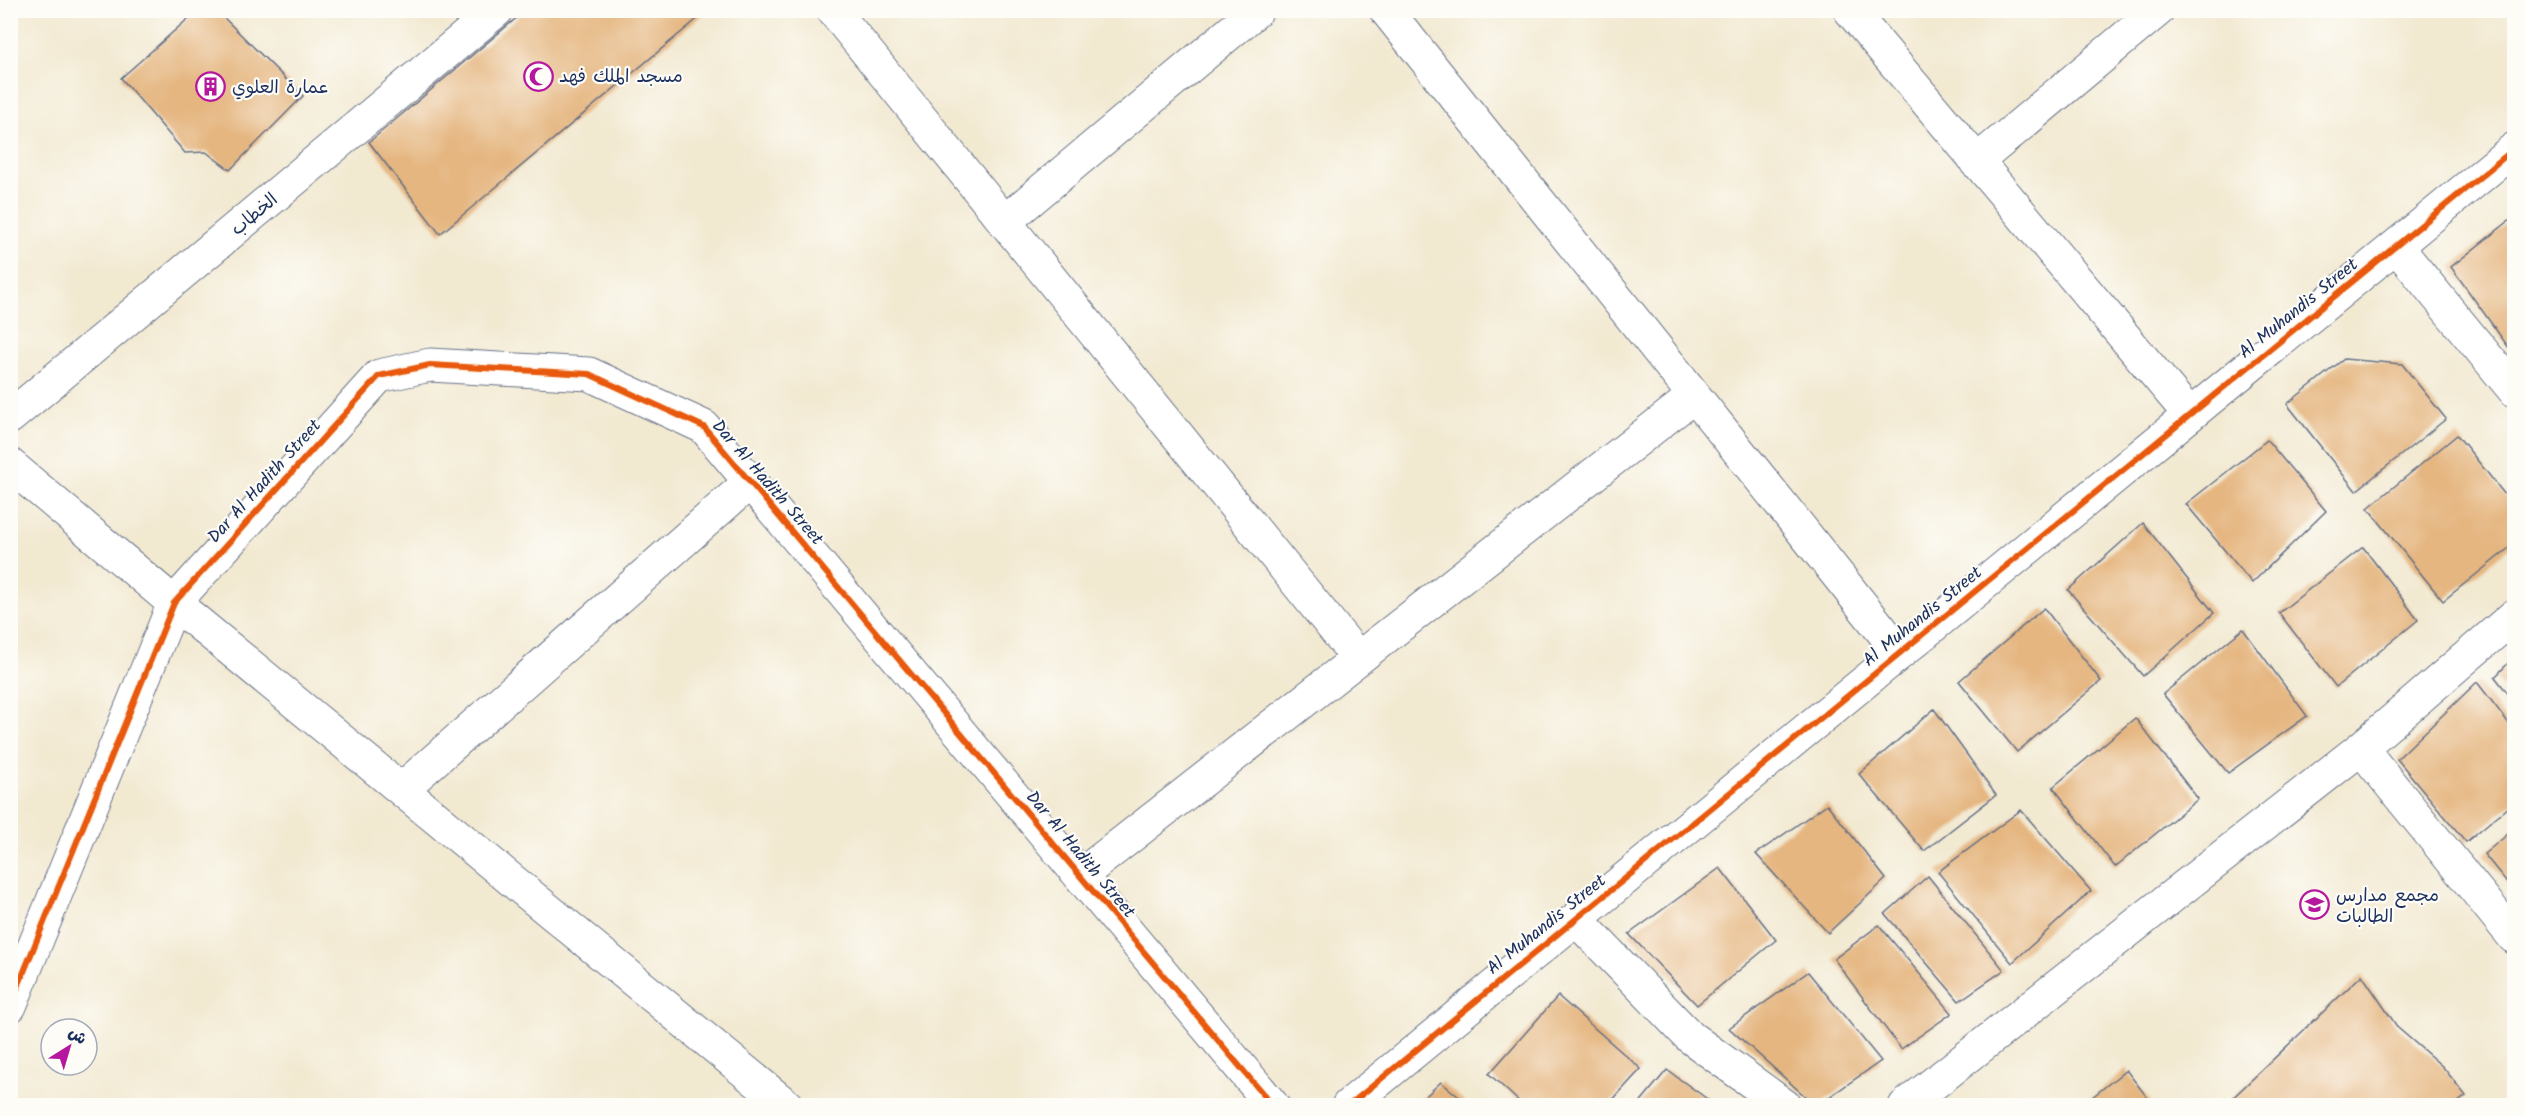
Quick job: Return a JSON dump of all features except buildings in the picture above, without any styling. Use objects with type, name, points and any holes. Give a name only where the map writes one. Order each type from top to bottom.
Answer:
[{"type":"street","name":"الخطاب","points":[[10,417],[497,10]]},
{"type":"street","points":[[833,10],[1358,658]]},
{"type":"street","points":[[1004,222],[1257,10]]},
{"type":"street","points":[[1386,10],[1900,653]]},
{"type":"street","points":[[1850,10],[2190,415]]},
{"type":"street","points":[[1976,162],[2158,10]]},
{"type":"street","name":"Al Muhandis Street","points":[[1348,1106],[2514,149]]},
{"type":"street","points":[[2396,246],[2514,390]]},
{"type":"street","name":"Dar Al Hadith Street","points":[[10,1006],[174,603],[379,376],[430,365],[589,374],[704,427],[1273,1106]]},
{"type":"street","points":[[1080,876],[1694,396]]},
{"type":"street","points":[[10,465],[174,603],[787,1106]]},
{"type":"street","points":[[402,789],[750,482]]},
{"type":"street","points":[[1905,1106],[2361,748],[2514,616]]},
{"type":"street","points":[[2361,748],[2514,937]]},
{"type":"street","points":[[1576,919],[1690,1037],[1785,1106]]},
{"type":"cycle path","points":[[1348,1106],[2514,149]]},
{"type":"cycle path","points":[[10,1006],[174,603],[379,376],[430,365],[589,374],[704,427],[1273,1106]]},
{"type":"place","name":"مسجد الملك فهد","points":[[538,76]]},
{"type":"place","name":"عمارة العلوي","points":[[211,87]]},
{"type":"place","name":"مجمع مدارس الطالبات","points":[[2315,905]]}]
